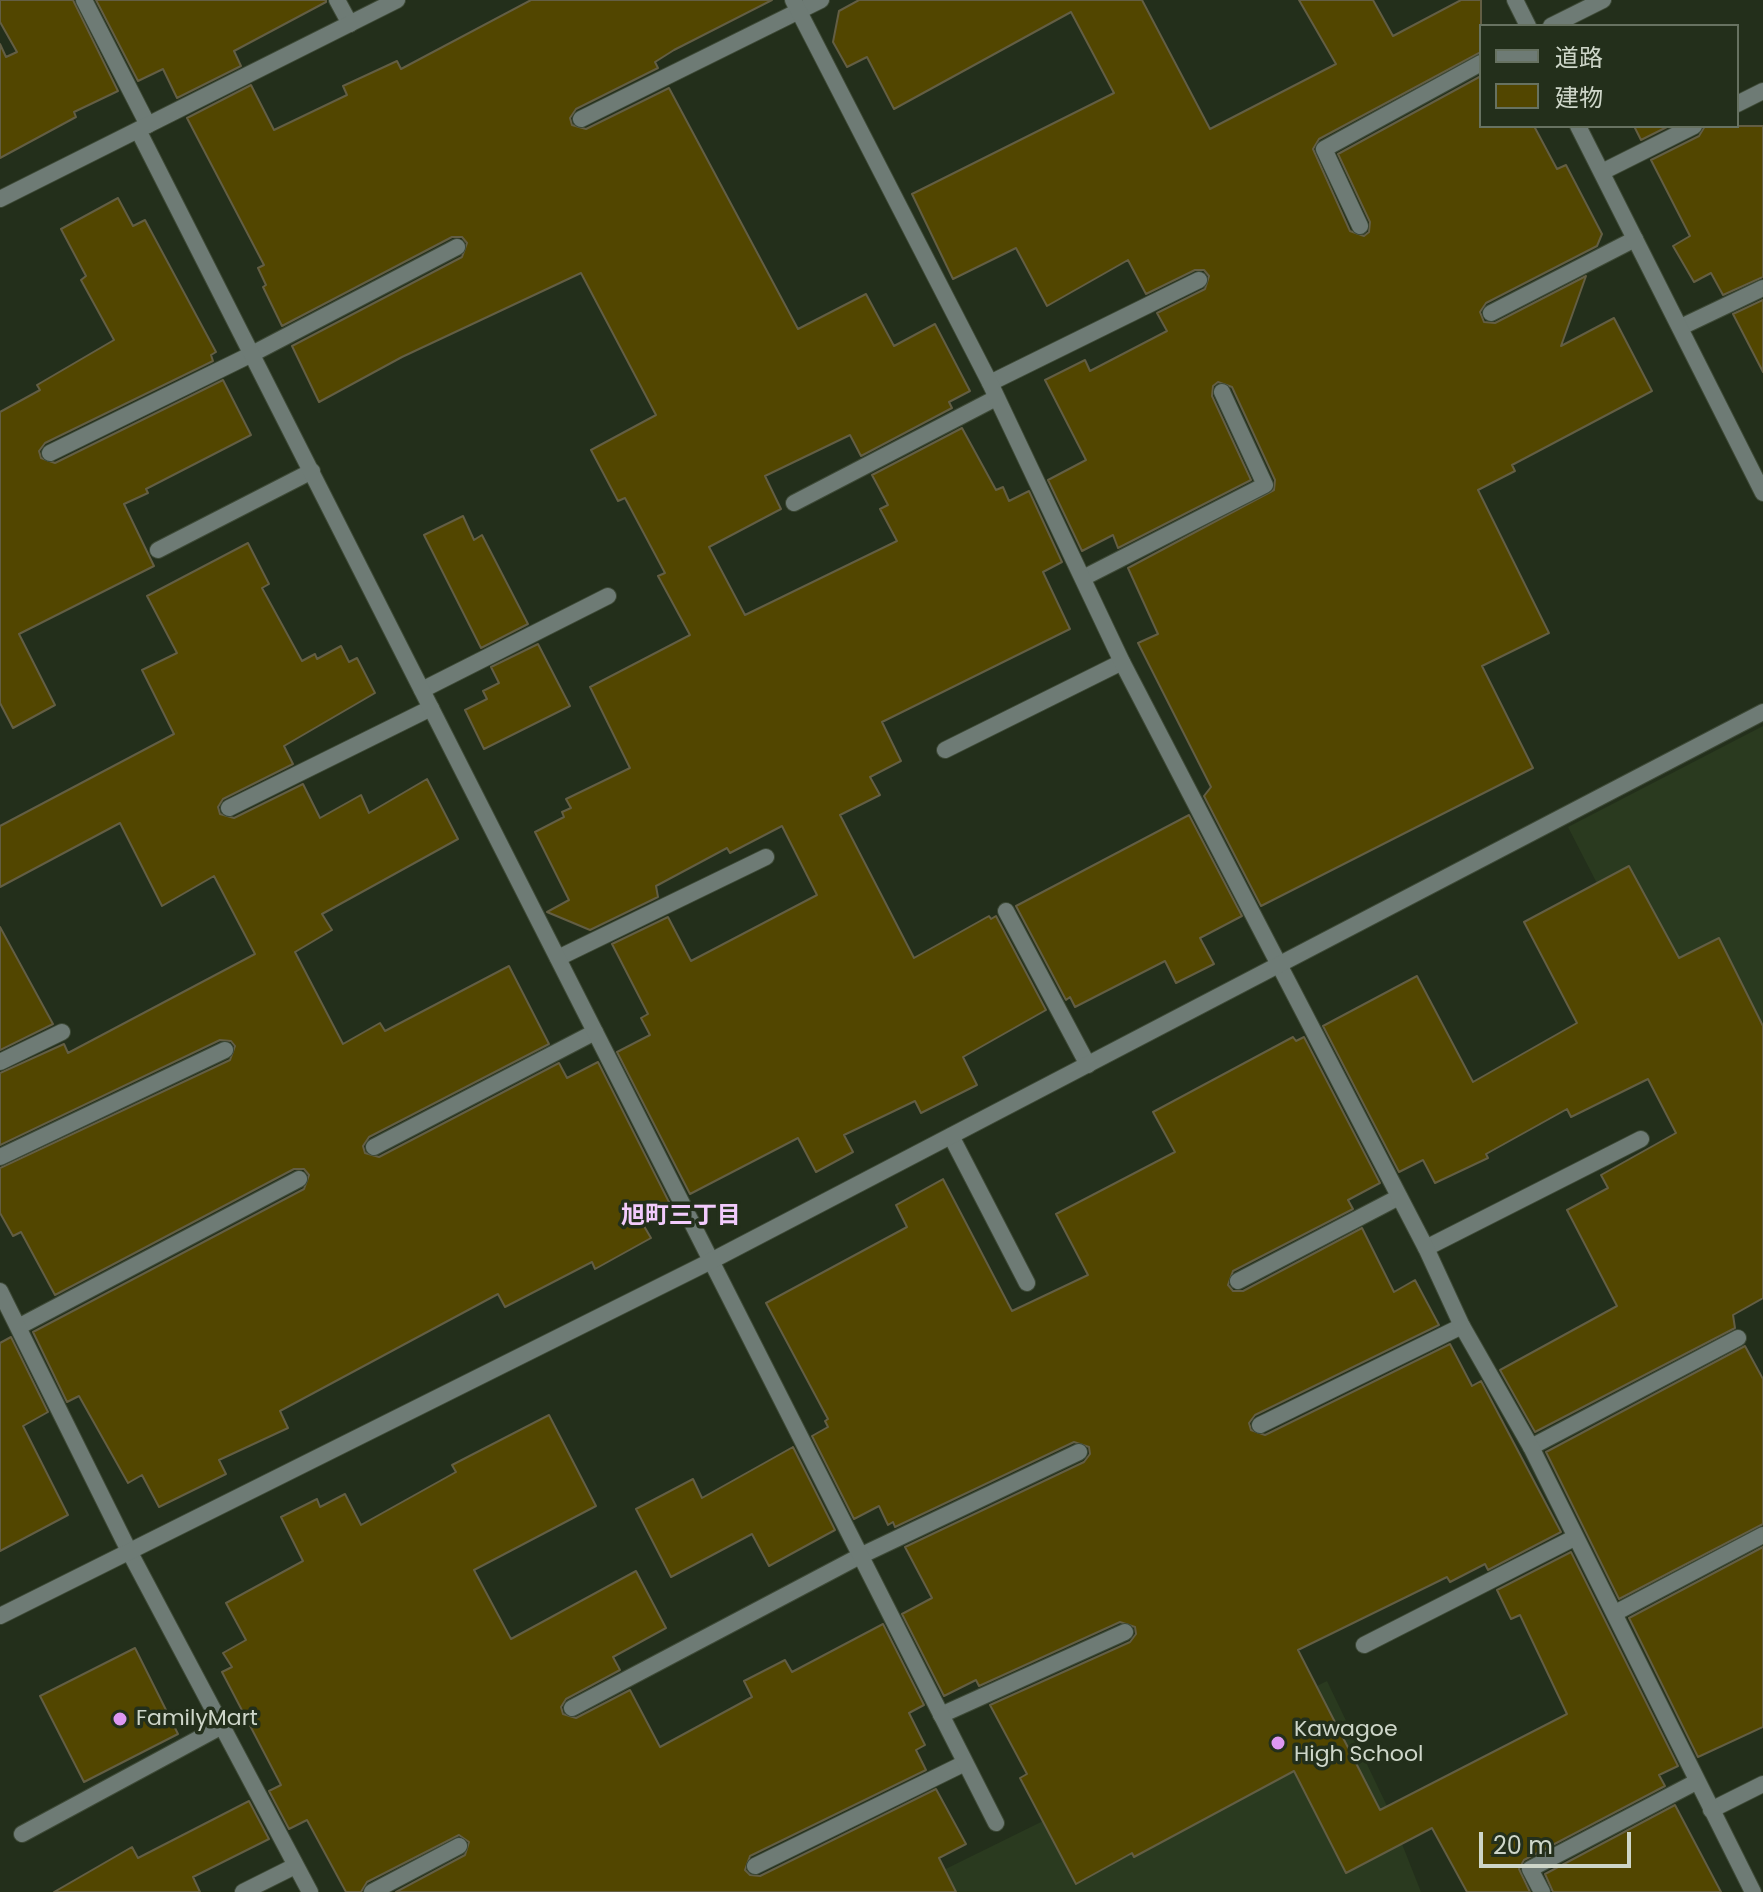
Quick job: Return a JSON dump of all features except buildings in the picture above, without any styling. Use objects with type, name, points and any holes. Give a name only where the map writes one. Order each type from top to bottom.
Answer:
[{"type":"street","points":[[84,0],[252,354],[996,1823]]},
{"type":"street","points":[[337,0],[350,24]]},
{"type":"street","points":[[0,199],[397,0]]},
{"type":"street","points":[[581,119],[796,6],[821,0]]},
{"type":"street","points":[[1515,0],[1527,24]]},
{"type":"street","points":[[1555,24],[1603,0]]},
{"type":"street","points":[[796,6],[993,390],[1122,662],[1426,1248],[1462,1326],[1531,1447],[1753,1892]]},
{"type":"street","points":[[1360,226],[1324,149],[1479,64]]},
{"type":"street","points":[[1739,103],[1763,91]]},
{"type":"street","points":[[1579,128],[1763,493]]},
{"type":"street","points":[[1602,172],[1690,128]]},
{"type":"street","points":[[1491,313],[1635,239]]},
{"type":"street","points":[[50,453],[252,354],[457,247]]},
{"type":"street","points":[[794,503],[993,390],[1199,280]]},
{"type":"street","points":[[1681,327],[1763,288]]},
{"type":"street","points":[[1083,578],[1265,485],[1222,392]]},
{"type":"street","points":[[158,550],[312,471]]},
{"type":"street","points":[[422,690],[608,596]]},
{"type":"street","points":[[945,750],[1122,662]]},
{"type":"street","points":[[229,808],[431,708]]},
{"type":"street","points":[[0,1616],[711,1261],[1763,712]]},
{"type":"street","points":[[558,958],[766,857]]},
{"type":"street","points":[[1006,911],[1088,1065]]},
{"type":"street","points":[[0,1062],[62,1032]]},
{"type":"street","points":[[374,1147],[595,1032]]},
{"type":"street","points":[[0,1157],[225,1050]]},
{"type":"street","points":[[951,1136],[1027,1283]]},
{"type":"street","points":[[1426,1248],[1641,1139]]},
{"type":"street","points":[[20,1326],[299,1179]]},
{"type":"street","points":[[1238,1281],[1399,1197]]},
{"type":"street","points":[[0,1291],[129,1551],[310,1892]]},
{"type":"street","points":[[1260,1425],[1462,1326]]},
{"type":"street","points":[[1531,1447],[1738,1338]]},
{"type":"street","points":[[572,1708],[860,1556],[1079,1452]]},
{"type":"street","points":[[1615,1613],[1763,1535]]},
{"type":"street","points":[[1364,1645],[1574,1538]]},
{"type":"street","points":[[941,1715],[1125,1632]]},
{"type":"street","points":[[22,1834],[222,1726]]},
{"type":"street","points":[[755,1866],[965,1763]]},
{"type":"street","points":[[1542,1892],[1530,1869],[1696,1782]]},
{"type":"street","points":[[1711,1810],[1763,1784]]},
{"type":"street","points":[[372,1892],[459,1846]]},
{"type":"street","points":[[243,1892],[295,1866]]},
{"type":"shaded area","points":[[1763,726],[1763,1206],[1568,827]]},
{"type":"shaded area","name":"Kawagoe High School","points":[[1327,1681],[1387,1806],[1421,1892],[899,1892]]},
{"type":"place","name":"FamilyMart","points":[[120,1719]]},
{"type":"place","name":"Kawagoe High School","points":[[1278,1743]]},
{"type":"district","name":"旭町三丁目","points":[[681,1217]]}]
